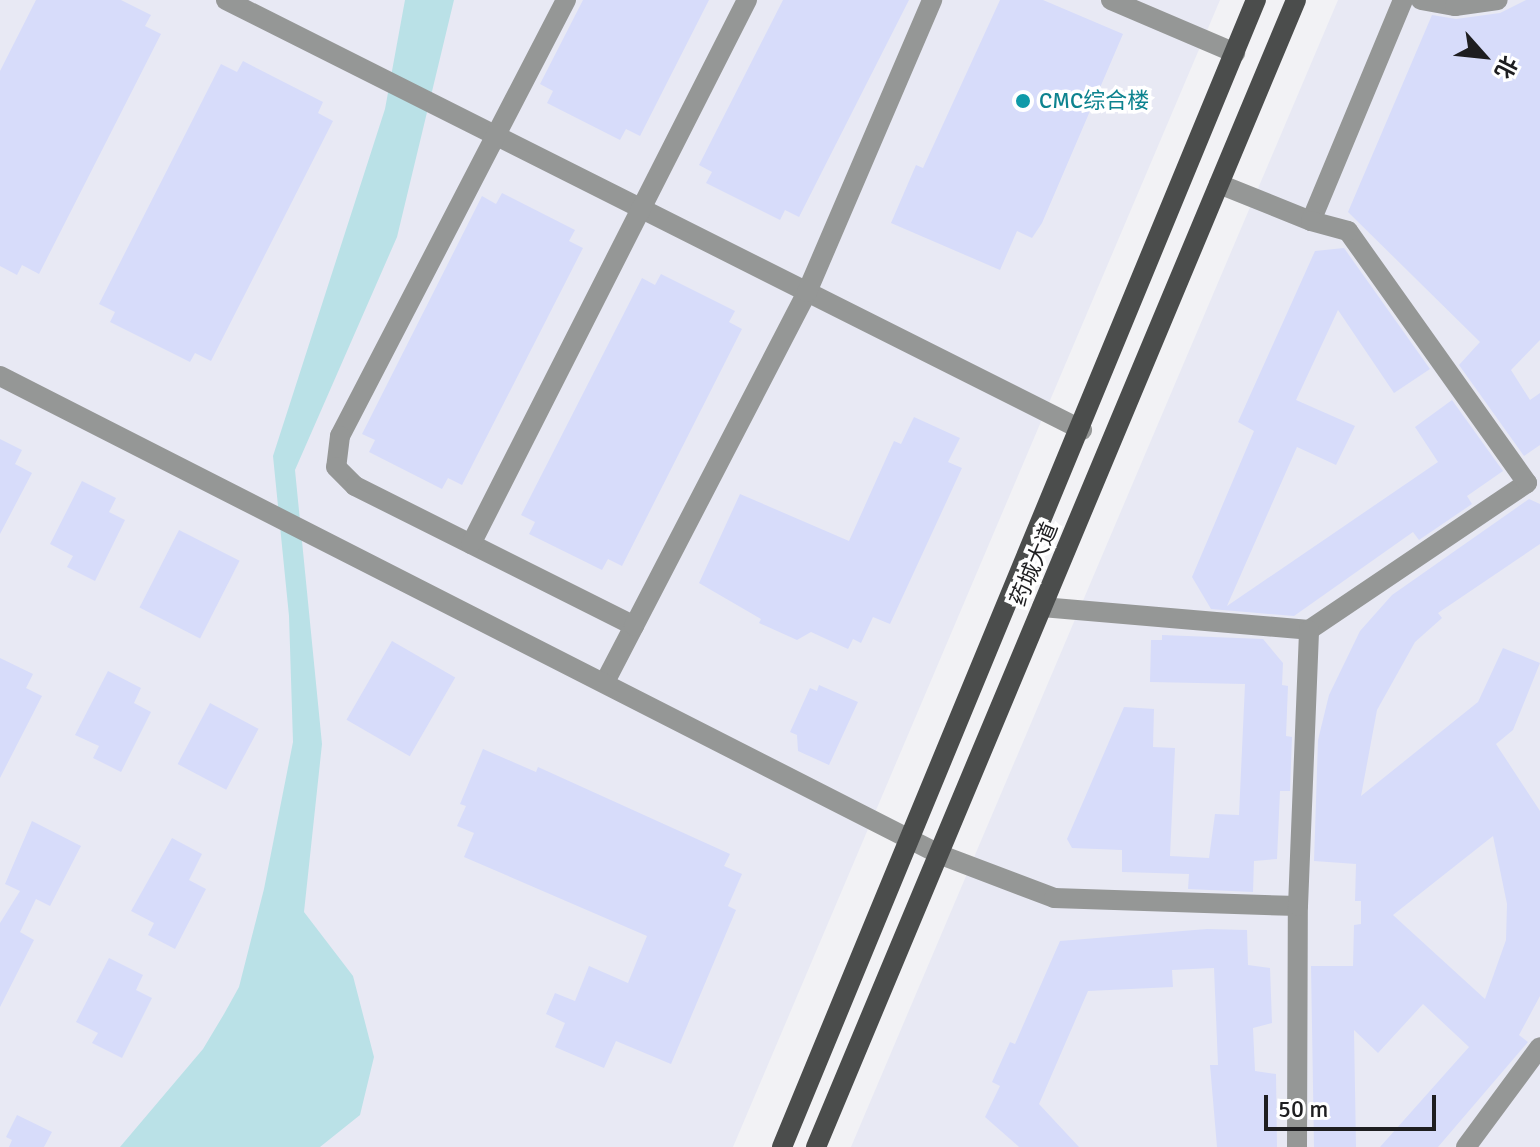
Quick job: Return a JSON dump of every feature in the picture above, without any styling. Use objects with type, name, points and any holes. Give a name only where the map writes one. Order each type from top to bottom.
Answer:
[{"type":"main road","name":"药城大道","points":[[782,1147],[1082,430],[1256,0]]},
{"type":"main road","name":"药城大道","points":[[816,1147],[941,855],[1296,0]]},
{"type":"street","points":[[226,0],[1082,430]]},
{"type":"street","points":[[566,0],[340,436],[336,467],[355,486],[634,626]]},
{"type":"street","points":[[471,544],[747,0]]},
{"type":"street","points":[[605,682],[807,292],[932,0]]},
{"type":"street","points":[[1111,0],[1235,53]]},
{"type":"street","points":[[1311,221],[1403,0]]},
{"type":"street","points":[[1421,0],[1455,6],[1498,0]]},
{"type":"street","points":[[1042,607],[1309,630],[1527,483],[1348,231],[1311,221],[1219,184]]},
{"type":"street","points":[[0,376],[319,534],[941,855],[1054,898],[1298,906]]},
{"type":"street","points":[[1297,1147],[1298,906],[1309,630]]},
{"type":"street","points":[[1466,1147],[1540,1047]]},
{"type":"shaded area","points":[[0,0],[1220,0],[733,1147],[0,1147]]},
{"type":"shaded area","points":[[1338,0],[1540,0],[1540,1147],[851,1147]]},
{"type":"water","points":[[405,0],[454,0],[397,237],[295,470],[322,744],[304,912],[353,976],[374,1057],[360,1115],[320,1147],[120,1147],[203,1049],[224,1014],[239,987],[264,889],[293,742],[289,616],[273,456],[385,109]]},
{"type":"building","points":[[36,0],[121,0],[151,15],[145,26],[161,34],[39,274],[22,265],[17,275],[0,266],[0,71]]},
{"type":"building","points":[[583,0],[709,0],[640,136],[626,129],[620,140],[547,103],[553,91],[540,84]]},
{"type":"building","points":[[783,0],[909,0],[799,217],[785,210],[780,220],[706,183],[712,172],[699,165]]},
{"type":"building","name":"CMC综合楼","points":[[1000,0],[1043,0],[1123,34],[1042,223],[1032,238],[1017,231],[1000,270],[891,223],[916,165],[923,168]]},
{"type":"building","points":[[1526,0],[1540,0],[1540,340],[1511,370],[1530,400],[1540,393],[1540,445],[1524,456],[1459,365],[1480,342],[1348,212],[1432,15],[1456,19],[1500,13]]},
{"type":"building","points":[[243,61],[323,102],[318,113],[333,121],[211,361],[195,353],[190,362],[110,322],[115,312],[99,304],[221,64],[237,72]]},
{"type":"building","points":[[502,193],[575,230],[569,241],[583,248],[462,485],[448,478],[442,489],[369,452],[375,440],[362,434],[482,196],[496,204]]},
{"type":"building","points":[[1344,248],[1430,369],[1394,393],[1338,310],[1296,400],[1355,426],[1336,465],[1297,447],[1227,606],[1438,462],[1415,427],[1452,400],[1503,471],[1467,496],[1472,504],[1419,540],[1413,532],[1294,616],[1211,609],[1192,577],[1254,431],[1238,422],[1315,251]]},
{"type":"building","points":[[661,274],[735,311],[729,322],[742,329],[622,566],[608,559],[602,570],[529,534],[535,522],[521,515],[642,278],[655,285]]},
{"type":"building","points":[[914,417],[960,438],[948,462],[962,468],[890,624],[873,617],[861,643],[853,639],[848,649],[811,632],[797,640],[759,623],[761,619],[699,583],[740,494],[849,541],[894,441],[901,444]]},
{"type":"building","points":[[0,439],[22,450],[15,464],[32,473],[0,534]]},
{"type":"building","points":[[82,481],[116,498],[109,512],[125,520],[95,581],[67,567],[73,556],[50,544]]},
{"type":"building","points":[[1529,499],[1540,504],[1540,544],[1438,613],[1442,618],[1415,642],[1377,710],[1361,796],[1478,702],[1503,648],[1540,663],[1513,730],[1496,744],[1540,811],[1540,996],[1519,1035],[1528,1042],[1438,1147],[1380,1147],[1469,1047],[1423,1004],[1378,1053],[1354,1030],[1356,1147],[1314,1147],[1311,966],[1353,966],[1354,925],[1361,924],[1361,901],[1355,901],[1356,864],[1314,861],[1318,740],[1329,695],[1360,631],[1392,595]],"holes":[[[1493,836],[1507,904],[1506,940],[1485,999],[1393,915]]]},
{"type":"building","points":[[179,530],[240,561],[200,638],[140,608]]},
{"type":"building","points":[[1162,635],[1263,639],[1283,663],[1282,685],[1288,686],[1286,736],[1292,737],[1290,791],[1280,791],[1277,859],[1254,861],[1253,892],[1188,889],[1189,874],[1122,872],[1122,850],[1072,848],[1067,839],[1124,707],[1154,709],[1153,747],[1175,748],[1170,856],[1209,858],[1215,814],[1239,815],[1245,684],[1150,682],[1151,640],[1162,640]]},
{"type":"building","points":[[392,641],[455,678],[410,756],[346,720]]},
{"type":"building","points":[[0,658],[33,674],[26,688],[42,696],[0,778]]},
{"type":"building","points":[[108,671],[141,688],[134,703],[151,712],[121,772],[93,758],[99,746],[75,735]]},
{"type":"building","points":[[819,685],[858,702],[829,765],[798,751],[797,735],[790,732],[810,688],[817,691]]},
{"type":"building","points":[[210,703],[259,729],[226,790],[178,764]]},
{"type":"building","points":[[483,749],[536,772],[538,767],[730,854],[724,866],[742,874],[728,906],[736,910],[671,1064],[616,1041],[604,1068],[555,1047],[565,1023],[546,1014],[555,993],[575,1001],[589,966],[628,983],[647,936],[464,857],[474,833],[457,826],[466,806],[460,804]]},
{"type":"building","points":[[32,821],[81,846],[50,906],[36,899],[20,932],[34,940],[0,1007],[0,923],[20,891],[5,884]]},
{"type":"building","points":[[172,838],[202,854],[189,880],[206,889],[175,949],[148,935],[154,923],[131,911]]},
{"type":"building","points":[[1207,929],[1247,930],[1248,965],[1270,968],[1272,1023],[1253,1028],[1255,1071],[1276,1074],[1277,1147],[1217,1147],[1210,1065],[1218,1065],[1214,968],[1172,970],[1173,987],[1088,991],[1039,1104],[1079,1147],[1019,1147],[985,1117],[1000,1086],[992,1082],[1010,1042],[1015,1044],[1060,941]]},
{"type":"building","points":[[109,958],[143,975],[136,990],[152,998],[122,1058],[92,1043],[98,1033],[76,1022]]},
{"type":"building","points":[[17,1115],[52,1132],[44,1147],[9,1147],[12,1140],[6,1137]]},
{"type":"place","name":"CMC综合楼","points":[[1023,101]]}]
